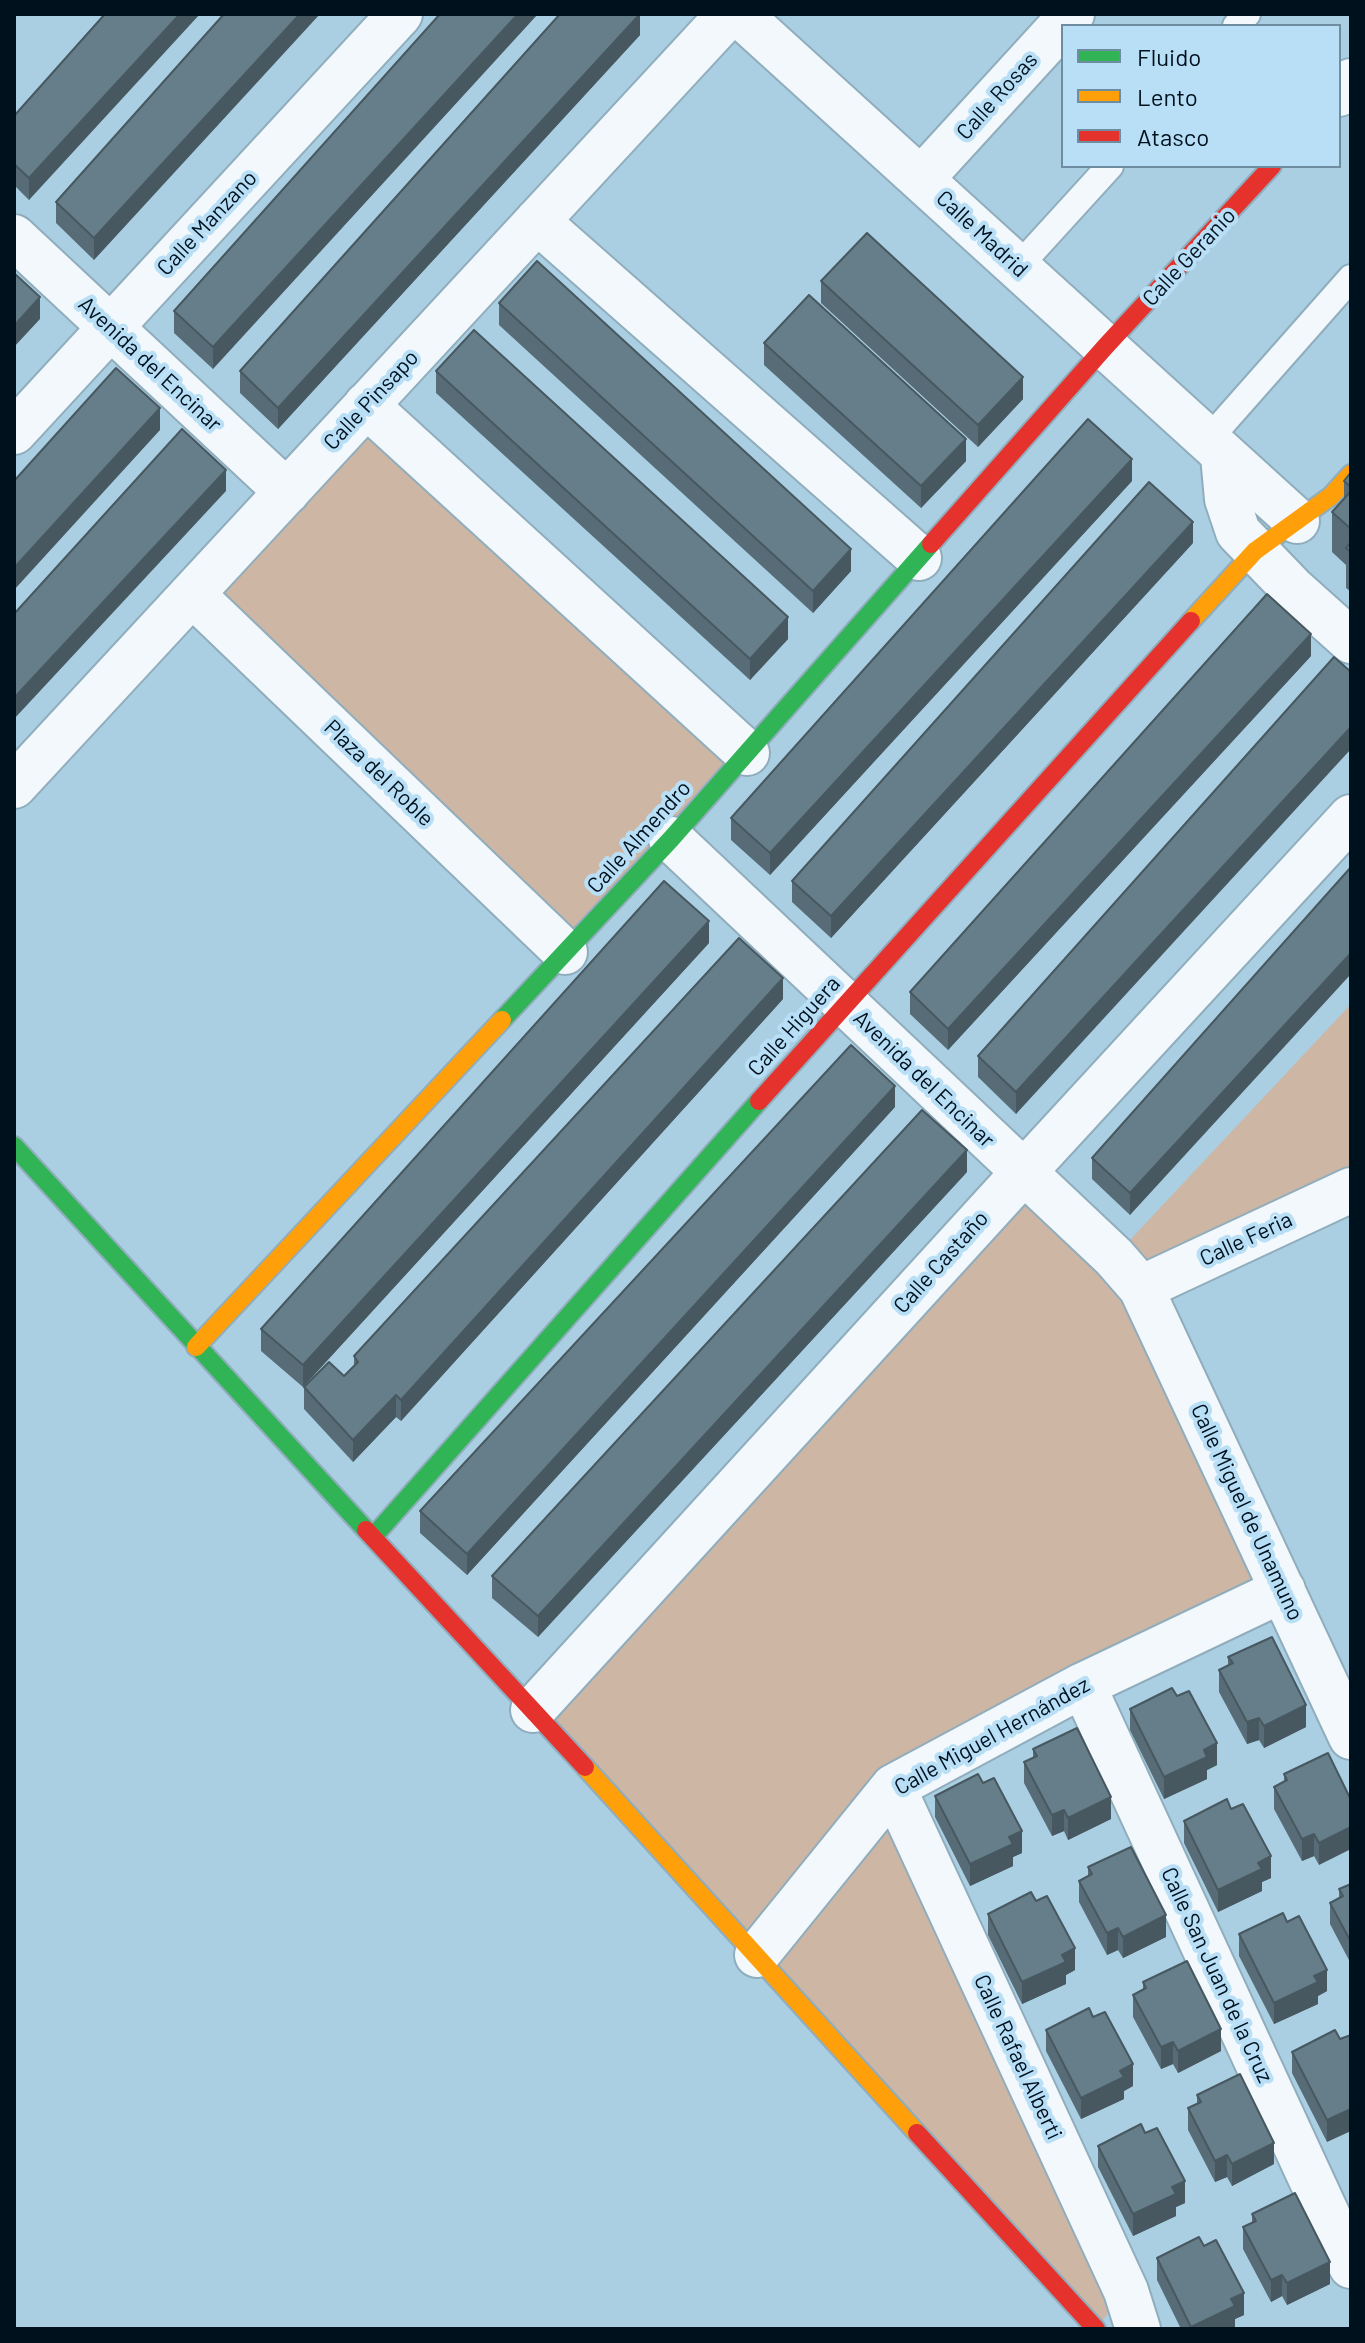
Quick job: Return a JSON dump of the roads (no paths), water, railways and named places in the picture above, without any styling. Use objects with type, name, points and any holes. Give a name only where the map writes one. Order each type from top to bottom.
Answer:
[{"type":"street","name":"Calle Manzano","points":[[14,432],[400,14]]},
{"type":"street","name":"Calle Pinsapo","points":[[14,786],[729,14]]},
{"type":"street","name":"Calle Madrid","points":[[739,14],[1297,521]]},
{"type":"street","name":"Calle Rosas","points":[[922,178],[1061,26]]},
{"type":"street","name":"Calle Geranio","points":[[1105,347],[1270,168]]},
{"type":"street","points":[[537,221],[919,558]]},
{"type":"street","name":"Avenida del Encinar","points":[[14,237],[287,492]]},
{"type":"street","name":"Calle Almendro","points":[[196,1347],[671,839],[1105,347]]},
{"type":"street","points":[[366,405],[747,753]]},
{"type":"street","points":[[1215,448],[1238,532],[1292,588],[1351,641]]},
{"type":"street","name":"Calle Higuera","points":[[373,1537],[845,1004],[1255,551],[1331,496],[1351,474]]},
{"type":"street","name":"Plaza del Roble","points":[[192,594],[565,952]]},
{"type":"street","name":"Calle Castaño","points":[[533,1710],[1351,817]]},
{"type":"street","name":"Avenida del Encinar","points":[[671,839],[1114,1257],[1141,1288]]},
{"type":"street","points":[[14,1146],[1096,2329]]},
{"type":"street","name":"Calle Feria","points":[[1141,1288],[1351,1190]]},
{"type":"street","name":"Calle Miguel de Unamuno","points":[[1141,1288],[1351,1737]]},
{"type":"street","name":"Calle Miguel Hernández","points":[[757,1955],[893,1787],[1083,1685],[1283,1590]]},
{"type":"street","name":"Calle San Juan de la Cruz","points":[[1083,1685],[1351,2266]]},
{"type":"street","name":"Calle Rafael Alberti","points":[[893,1787],[1126,2291],[1138,2329]]},
{"type":"lane","points":[[1018,267],[1108,168]]},
{"type":"lane","points":[[1215,448],[1351,278]]}]
